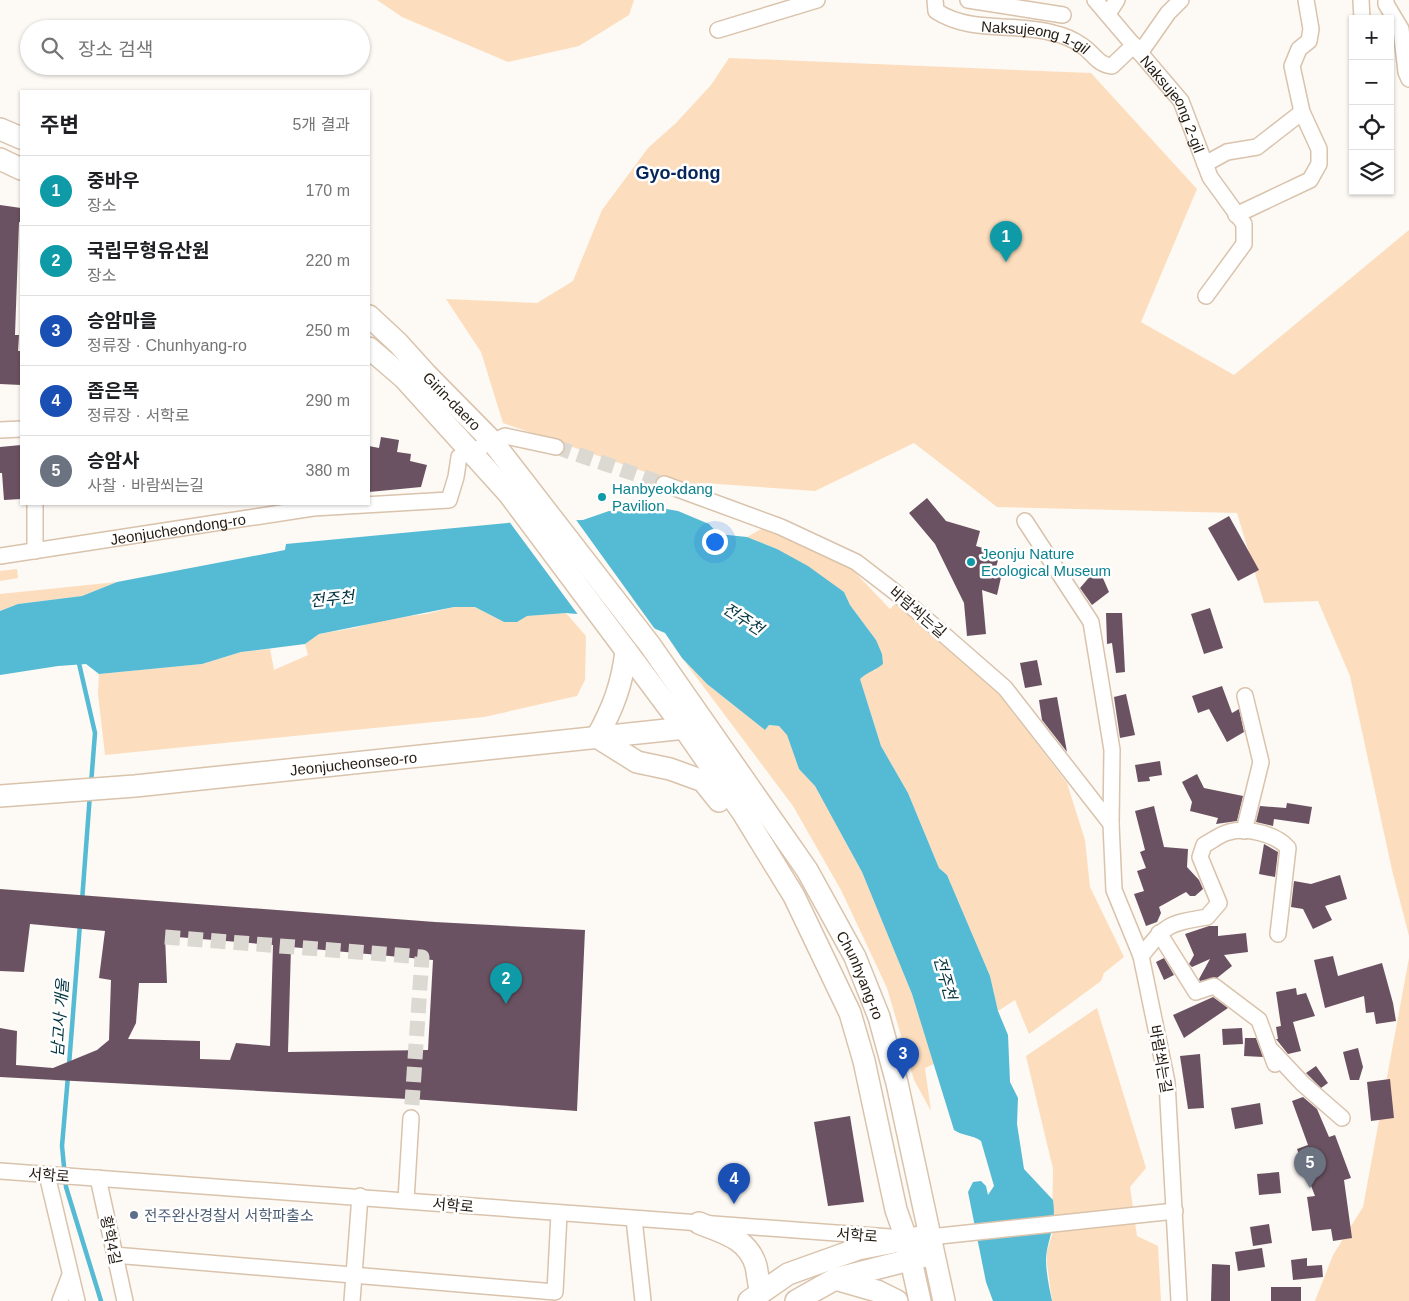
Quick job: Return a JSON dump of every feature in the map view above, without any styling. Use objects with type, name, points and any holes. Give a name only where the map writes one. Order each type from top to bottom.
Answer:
[{"type":"street","points":[[718,30],[817,0]]},
{"type":"street","name":"Naksujeong 1-gil","points":[[935,0],[936,11],[945,17],[984,26],[1013,27],[1054,33],[1082,44],[1104,65],[1112,66],[1137,49]]},
{"type":"street","name":"Naksujeong 1-gil","points":[[968,0],[1063,15]]},
{"type":"street","points":[[1096,0],[1137,49]]},
{"type":"street","points":[[1108,14],[1117,0]]},
{"type":"street","name":"Naksujeong 2-gil","points":[[1181,0],[1168,12],[1137,49],[1181,101],[1210,177],[1244,224],[1244,244],[1206,296]]},
{"type":"street","points":[[1236,215],[1310,180],[1319,164],[1319,150],[1302,112],[1292,66],[1299,49],[1309,41],[1312,29],[1306,0]]},
{"type":"street","points":[[1361,0],[1362,15]]},
{"type":"street","points":[[1386,0],[1386,4],[1401,29],[1406,72],[1409,79]]},
{"type":"street","name":"Naksujeong 2-gil","points":[[1205,164],[1227,152],[1257,147],[1302,112]]},
{"type":"street","points":[[0,129],[20,138]]},
{"type":"street","points":[[0,159],[20,168]]},
{"type":"street","name":"Girin-daero","points":[[370,317],[398,342],[426,374],[492,441],[650,645],[682,690]]},
{"type":"street","name":"Girin-daero","points":[[370,349],[404,378],[509,494],[626,651]]},
{"type":"street","points":[[0,430],[20,429]]},
{"type":"street","points":[[472,452],[505,436],[556,447]]},
{"type":"street","name":"Jeonjucheondong-ro","points":[[370,505],[448,500],[456,477],[459,457],[472,452]]},
{"type":"street","name":"바람쐬는길","points":[[664,484],[781,527],[856,562],[895,592],[1005,688],[1111,824]]},
{"type":"street","points":[[34,551],[36,505]]},
{"type":"street","name":"Jeonjucheondong-ro","points":[[0,556],[313,508],[364,505]]},
{"type":"street","name":"바람쐬는길","points":[[1025,521],[1091,622],[1112,750],[1111,824],[1114,890],[1141,956],[1167,1082],[1179,1301]]},
{"type":"street","points":[[626,651],[612,710],[597,738],[637,762],[670,769],[703,781],[731,816],[743,813]]},
{"type":"street","name":"Chunhyang-ro","points":[[626,651],[657,695],[684,728],[743,813],[794,896],[850,1013],[878,1120],[896,1210],[906,1238],[920,1301]]},
{"type":"street","name":"Chunhyang-ro","points":[[682,690],[807,870],[855,957],[880,1017],[897,1083],[944,1301]]},
{"type":"street","points":[[1244,831],[1261,762],[1245,696]]},
{"type":"street","name":"Jeonjucheonseo-ro","points":[[0,796],[135,786],[707,725]]},
{"type":"street","points":[[1141,956],[1159,933],[1172,923],[1207,917],[1219,903],[1200,858],[1204,845],[1228,832],[1250,830],[1282,840],[1288,848],[1278,934]]},
{"type":"street","points":[[1159,933],[1196,992],[1214,986],[1236,1000],[1259,1020],[1275,1064]]},
{"type":"street","points":[[1270,1048],[1303,1084],[1342,1118]]},
{"type":"street","points":[[406,1200],[411,1118]]},
{"type":"street","name":"서학로","points":[[0,1171],[360,1196],[559,1214],[906,1238]]},
{"type":"street","points":[[52,1175],[70,1276],[77,1301]]},
{"type":"street","name":"황학4길","points":[[98,1178],[125,1301]]},
{"type":"street","points":[[352,1301],[360,1196]]},
{"type":"street","points":[[796,1301],[835,1279],[911,1259],[952,1236],[1175,1211]]},
{"type":"street","points":[[114,1255],[354,1276],[555,1297],[559,1214]]},
{"type":"street","points":[[634,1219],[643,1301]]},
{"type":"street","points":[[699,1223],[734,1237],[749,1249],[755,1264],[757,1280],[755,1297]]},
{"type":"street","points":[[755,1297],[788,1274],[858,1249],[906,1238],[932,1246]]},
{"type":"street","points":[[60,1301],[70,1276]]},
{"type":"street","points":[[835,1279],[880,1292],[897,1301]]},
{"type":"shaded area","points":[[377,0],[634,0],[629,15],[579,46],[508,62],[402,17]]},
{"type":"shaded area","points":[[729,58],[1091,73],[1197,189],[1141,322],[1234,375],[1409,230],[1409,936],[1392,870],[1350,676],[1318,601],[1264,603],[1237,513],[997,507],[914,443],[815,491],[704,483],[683,485],[503,423],[481,352],[446,299],[537,303],[573,281],[602,210],[648,148],[676,123],[711,85]]},
{"type":"shaded area","points":[[765,527],[848,565],[890,609],[897,602],[991,684],[1067,783],[1085,840],[1090,887],[1124,957],[1104,973],[1101,981],[1029,1034],[1015,1000],[998,1011],[990,976],[947,875],[939,868],[908,793],[881,746],[860,679],[866,673],[876,670],[876,640],[850,605],[844,592],[777,549],[747,537]]},
{"type":"shaded area","points":[[17,569],[18,578],[0,581],[0,571]]},
{"type":"shaded area","points":[[117,582],[82,596],[18,604],[0,611],[0,594]]},
{"type":"shaded area","points":[[454,607],[475,607],[504,622],[517,622],[526,616],[566,613],[586,636],[585,680],[577,696],[484,717],[105,755],[98,694],[99,674],[202,664],[241,652],[270,649],[274,670],[308,655],[305,644],[319,634]]},
{"type":"shaded area","points":[[682,658],[707,684],[765,730],[769,725],[779,726],[787,735],[799,769],[815,786],[862,872],[912,994],[934,1064],[925,1068],[931,1111],[914,1080],[887,988],[841,890],[793,806]]},
{"type":"shaded area","points":[[1409,958],[1409,1301],[1315,1301],[1333,1255],[1363,1207]]},
{"type":"shaded area","points":[[1097,1008],[1146,1168],[1130,1187],[1137,1236],[1158,1246],[1161,1301],[1052,1301],[1047,1251],[1052,1235],[1053,1169],[1026,1056]]},
{"type":"water","name":"전주천","points":[[644,505],[678,511],[709,524],[718,534],[747,537],[777,549],[808,566],[844,592],[850,605],[876,640],[882,654],[883,664],[860,679],[881,746],[908,793],[939,868],[947,875],[990,976],[998,1011],[1008,1035],[1010,1082],[1018,1098],[1017,1124],[1024,1169],[1053,1200],[1053,1220],[1046,1262],[1052,1301],[993,1301],[986,1282],[968,1192],[973,1182],[981,1181],[986,1186],[988,1195],[994,1186],[981,1141],[954,1130],[912,994],[862,872],[815,786],[799,769],[787,735],[779,726],[769,725],[765,730],[707,684],[682,658],[665,633],[632,619],[566,613],[527,616],[517,622],[504,622],[475,607],[454,607],[319,634],[305,644],[241,652],[202,664],[99,674],[86,664],[58,666],[0,675],[0,611],[18,604],[82,596],[117,582],[285,550],[286,544],[517,522],[583,520],[609,511],[637,512]]},
{"type":"pier","points":[[574,517],[657,632],[632,622],[579,616],[508,520]]},
{"type":"building","points":[[0,205],[20,208],[15,335],[19,335],[20,385],[0,384]]},
{"type":"building","points":[[381,437],[399,440],[397,452],[411,454],[410,461],[427,465],[421,487],[370,492],[370,446],[379,448]]},
{"type":"building","points":[[20,445],[20,499],[4,500],[2,473],[0,473],[0,447]]},
{"type":"building","name":"Jeonju Nature Ecological Museum","points":[[927,498],[946,521],[980,531],[976,546],[1000,553],[995,571],[1002,573],[997,595],[982,590],[986,634],[967,636],[964,603],[935,544],[909,513]]},
{"type":"building","points":[[1229,516],[1259,570],[1238,581],[1208,528]]},
{"type":"building","points":[[1098,567],[1109,592],[1092,605],[1080,588]]},
{"type":"building","points":[[1210,608],[1223,648],[1204,654],[1191,614]]},
{"type":"building","points":[[1106,613],[1122,613],[1125,672],[1116,673],[1112,643],[1107,644]]},
{"type":"building","points":[[1037,660],[1042,685],[1025,688],[1020,663]]},
{"type":"building","points":[[1222,686],[1232,713],[1239,709],[1244,732],[1227,742],[1209,709],[1198,713],[1192,696]]},
{"type":"building","points":[[1126,694],[1135,735],[1120,738],[1114,697]]},
{"type":"building","points":[[1057,697],[1067,752],[1042,720],[1039,700]]},
{"type":"building","points":[[1160,761],[1162,775],[1149,777],[1150,781],[1138,782],[1135,765]]},
{"type":"building","points":[[1197,774],[1204,788],[1243,796],[1237,821],[1216,824],[1218,818],[1190,811],[1192,802],[1182,782]]},
{"type":"building","points":[[1287,803],[1312,807],[1309,824],[1274,819],[1273,826],[1256,822],[1260,806],[1286,808]]},
{"type":"building","points":[[1154,806],[1164,847],[1188,849],[1187,867],[1199,880],[1203,889],[1195,896],[1190,896],[1186,892],[1159,907],[1161,913],[1157,922],[1146,926],[1134,894],[1144,891],[1137,871],[1146,868],[1140,852],[1145,850],[1135,811]]},
{"type":"building","points":[[1264,844],[1278,852],[1275,877],[1259,874]]},
{"type":"building","points":[[1340,875],[1347,899],[1325,906],[1332,920],[1313,929],[1303,909],[1291,907],[1294,881],[1311,884]]},
{"type":"building","points":[[0,889],[435,922],[585,930],[577,1111],[426,1100],[0,1077],[0,1028],[17,1031],[16,1065],[53,1068],[97,1050],[109,1040],[111,980],[99,978],[105,931],[30,924],[24,972],[0,971]],"holes":[[[165,936],[273,945],[270,1046],[236,1043],[230,1060],[200,1059],[200,1041],[128,1039],[136,1023],[139,983],[167,983]],[[291,947],[433,960],[428,1050],[288,1052]]]},
{"type":"building","points":[[1209,926],[1218,926],[1218,936],[1246,933],[1248,952],[1224,955],[1232,966],[1217,978],[1200,981],[1199,979],[1210,959],[1192,967],[1189,964],[1194,955],[1185,934]]},
{"type":"building","points":[[1333,956],[1338,976],[1382,963],[1396,1021],[1376,1024],[1374,1012],[1366,1013],[1364,996],[1325,1008],[1314,960]]},
{"type":"building","points":[[1164,958],[1174,975],[1164,980],[1156,962]]},
{"type":"building","points":[[1296,988],[1297,995],[1306,993],[1315,1016],[1293,1022],[1301,1051],[1288,1054],[1276,1039],[1278,1039],[1276,1027],[1281,1026],[1276,992]]},
{"type":"building","points":[[1213,997],[1228,1008],[1184,1038],[1173,1015]]},
{"type":"building","points":[[1242,1028],[1243,1044],[1223,1045],[1222,1029]]},
{"type":"building","points":[[1245,1038],[1256,1038],[1263,1057],[1244,1056]]},
{"type":"building","points":[[1358,1048],[1363,1067],[1359,1080],[1350,1080],[1343,1052]]},
{"type":"building","points":[[1200,1054],[1204,1108],[1188,1109],[1180,1056]]},
{"type":"building","points":[[1316,1066],[1328,1083],[1321,1088],[1306,1073]]},
{"type":"building","points":[[1390,1079],[1394,1118],[1371,1121],[1367,1082]]},
{"type":"building","points":[[1303,1097],[1317,1109],[1329,1137],[1335,1135],[1351,1178],[1344,1180],[1352,1238],[1333,1241],[1331,1229],[1312,1231],[1307,1197],[1315,1196],[1297,1149],[1308,1145],[1292,1101]]},
{"type":"building","points":[[1260,1103],[1263,1124],[1235,1129],[1231,1108]]},
{"type":"building","points":[[850,1116],[864,1202],[828,1206],[814,1122]]},
{"type":"building","points":[[1279,1172],[1281,1193],[1259,1195],[1257,1174]]},
{"type":"building","points":[[1269,1224],[1272,1243],[1253,1246],[1250,1227]]},
{"type":"building","points":[[1262,1248],[1265,1267],[1238,1271],[1235,1252]]},
{"type":"building","points":[[1307,1258],[1307,1266],[1322,1265],[1323,1277],[1293,1280],[1291,1260]]},
{"type":"building","points":[[1212,1264],[1230,1265],[1230,1301],[1211,1301]]},
{"type":"building","points":[[1271,1287],[1301,1287],[1301,1301],[1271,1301]]},
{"type":"waterway","points":[[78,659],[95,733],[91,784]]},
{"type":"waterway","name":"남고사 개울","points":[[82,901],[90,794]]},
{"type":"waterway","name":"남고사 개울","points":[[69,1065],[80,924]]},
{"type":"waterway","name":"남고사 개울","points":[[68,1076],[62,1146],[66,1187],[101,1301]]},
{"type":"tunnel","points":[[556,447],[664,484]]},
{"type":"tunnel","points":[[165,937],[422,957],[411,1118]]},
{"type":"place","name":"중바우","points":[[1006,262]]},
{"type":"place","name":"Hanbyeokdang Pavilion","points":[[602,497]]},
{"type":"place","name":"Jeonju Nature Ecological Museum","points":[[971,562]]},
{"type":"place","name":"국립무형유산원","points":[[506,1004]]},
{"type":"place","name":"승암마을","points":[[903,1079]]},
{"type":"place","name":"승암사","points":[[1310,1188]]},
{"type":"place","name":"좁은목","points":[[734,1204]]},
{"type":"place","name":"전주완산경찰서 서학파출소","points":[[134,1215]]},
{"type":"district","name":"Gyo-dong","points":[[678,173]]}]
